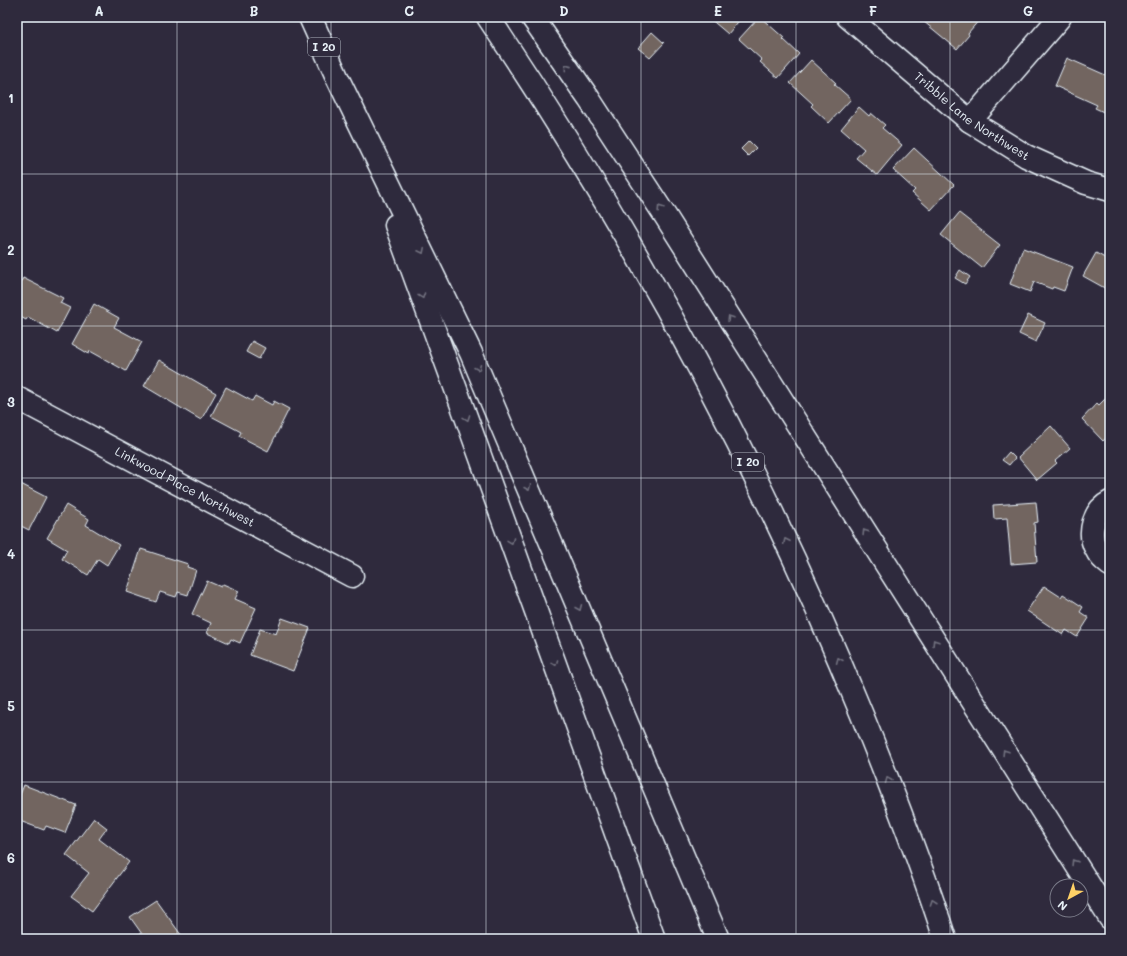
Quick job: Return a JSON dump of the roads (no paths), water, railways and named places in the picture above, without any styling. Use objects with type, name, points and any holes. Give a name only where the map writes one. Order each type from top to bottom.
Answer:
[{"type":"main road","name":"I 20","points":[[310,17],[337,77],[376,173],[654,939]]},
{"type":"main road","name":"I 20","points":[[488,17],[561,128],[660,294],[710,386],[764,493],[813,598],[876,749],[897,801],[945,939]]},
{"type":"main road","points":[[532,17],[589,99],[666,217],[1110,918]]},
{"type":"main road","name":"Tribble Lane Northwest","points":[[848,17],[970,121],[1026,156],[1086,183],[1110,190]]},
{"type":"main road","points":[[970,121],[1060,17]]},
{"type":"main road","points":[[337,77],[471,353],[718,939]]},
{"type":"main road","name":"Linkwood Place Northwest","points":[[17,398],[352,576]]},
{"type":"main road","points":[[1110,502],[1099,512],[1093,523],[1092,535],[1095,547],[1101,558],[1110,565]]}]
